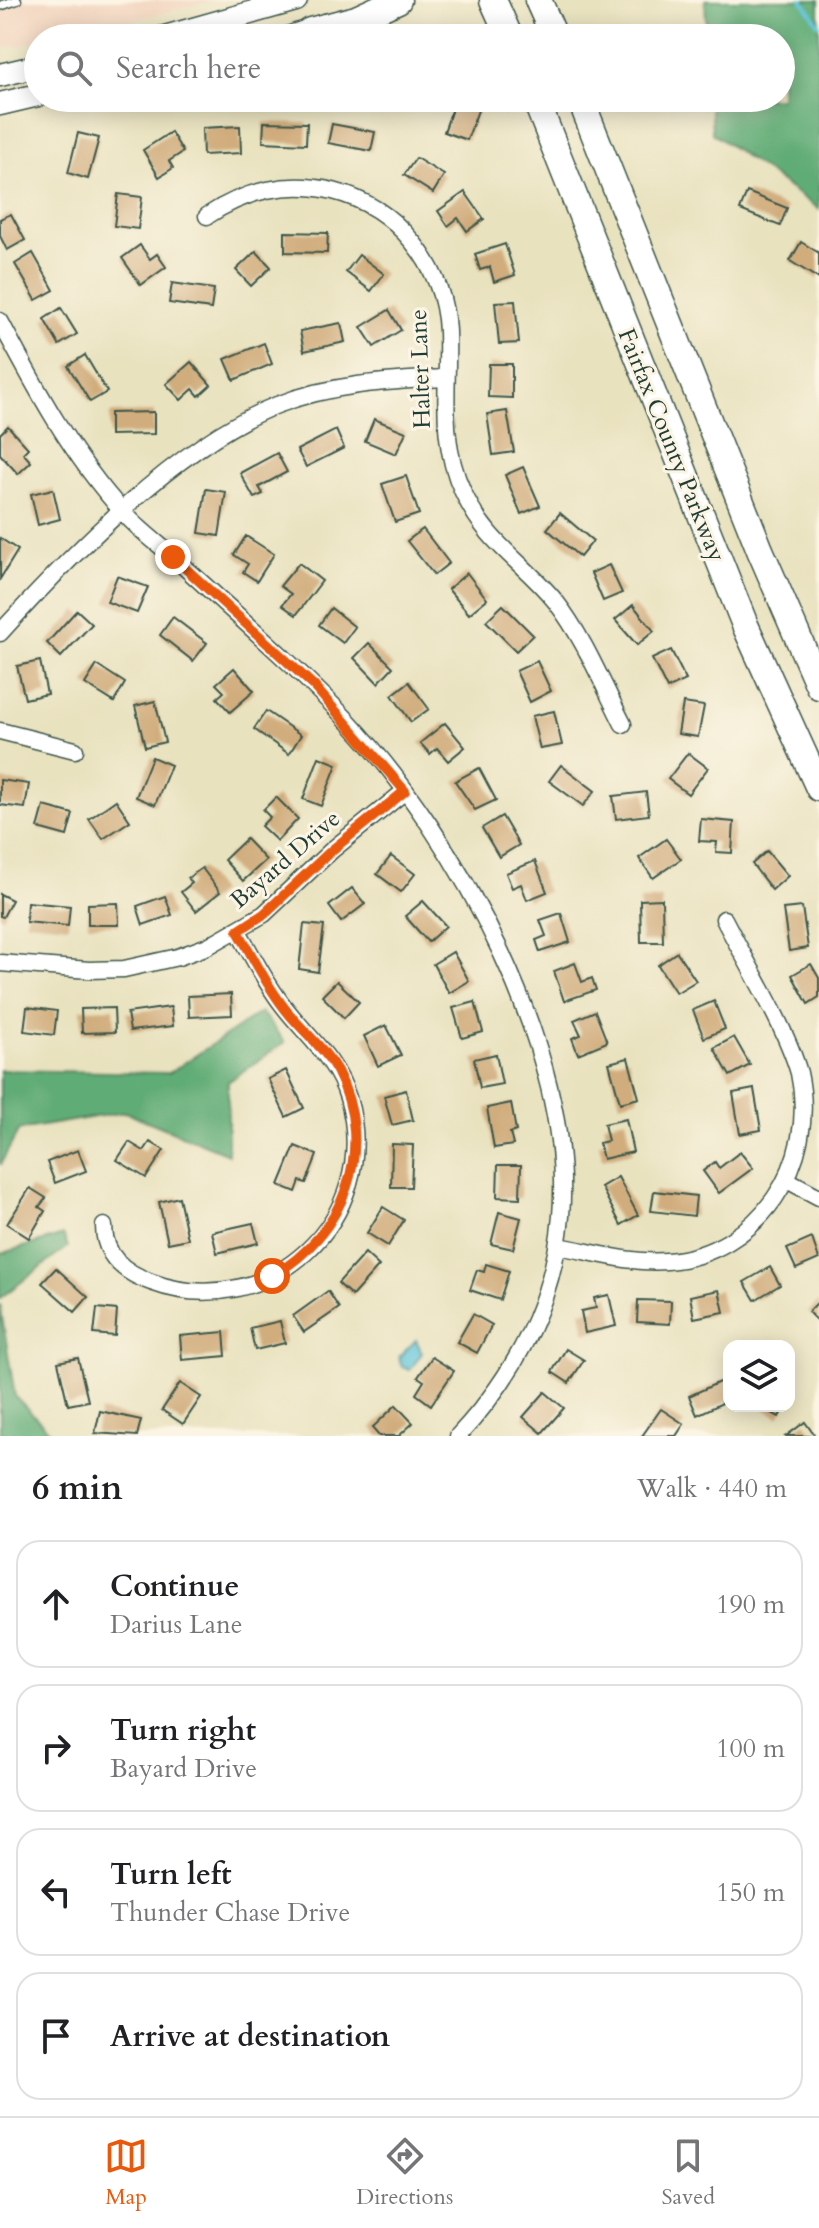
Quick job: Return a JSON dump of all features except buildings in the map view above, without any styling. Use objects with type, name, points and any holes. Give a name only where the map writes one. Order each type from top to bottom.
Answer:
[{"type":"highway","points":[[337,24],[398,0]]},
{"type":"highway","points":[[538,0],[549,24]]},
{"type":"highway","points":[[493,4],[503,24]]},
{"type":"highway","name":"Fairfax County Parkway","points":[[541,112],[745,625],[819,788]]},
{"type":"highway","name":"Fairfax County Parkway","points":[[586,112],[760,550],[819,686]]},
{"type":"main road","points":[[211,24],[296,0]]},
{"type":"main road","points":[[322,24],[377,0]]},
{"type":"main road","points":[[0,75],[24,69]]},
{"type":"main road","points":[[0,104],[24,98]]},
{"type":"street","name":"Halter Lane","points":[[207,216],[243,196],[299,187],[344,194],[374,208],[410,238],[438,285],[447,331],[447,442],[453,467],[473,513],[503,552],[534,579],[569,620],[623,724]]},
{"type":"street","points":[[0,321],[55,420],[123,512],[314,686],[405,791],[464,881],[518,994],[540,1057],[559,1142],[562,1182],[558,1246],[549,1286],[522,1350],[485,1407],[458,1436]]},
{"type":"street","points":[[0,633],[123,512],[188,455],[219,434],[278,405],[349,386],[445,378]]},
{"type":"street","points":[[0,731],[75,750]]},
{"type":"street","name":"Bayard Drive","points":[[0,963],[89,970],[124,969],[178,957],[238,931],[264,914],[332,850],[405,791]]},
{"type":"street","points":[[558,1246],[646,1261],[702,1254],[735,1239],[756,1224],[775,1205],[789,1181],[805,1124],[799,1073],[724,919]]},
{"type":"street","points":[[104,1226],[107,1248],[113,1259],[143,1279],[182,1291],[231,1290],[272,1276],[308,1251],[325,1232],[344,1198],[354,1147],[347,1095],[326,1053],[279,1000],[238,931]]},
{"type":"street","points":[[789,1181],[819,1197]]},
{"type":"lane","points":[[0,6],[13,1]]},
{"type":"shaded area","points":[[0,0],[214,0],[120,24],[24,24],[24,44],[0,50]]},
{"type":"green space","points":[[705,0],[819,0],[819,209],[712,133],[711,112],[795,112],[795,24],[706,24]]},
{"type":"green space","points":[[261,1012],[285,1042],[228,1082],[228,1154],[125,1112],[19,1130],[0,1165],[0,1070],[169,1073]]},
{"type":"green space","points":[[63,1235],[68,1247],[0,1298],[0,1254]]},
{"type":"green space","points":[[0,1304],[15,1396],[54,1436],[0,1436]]},
{"type":"water","points":[[416,1340],[422,1353],[410,1370],[402,1367],[399,1357]]},
{"type":"waterway","points":[[802,0],[819,24]]},
{"type":"route","points":[[173,557],[314,686],[379,757],[405,791],[332,850],[264,914],[238,931],[279,1000],[326,1053],[336,1070],[347,1095],[355,1134],[350,1179],[336,1215],[308,1251],[272,1276]]}]
